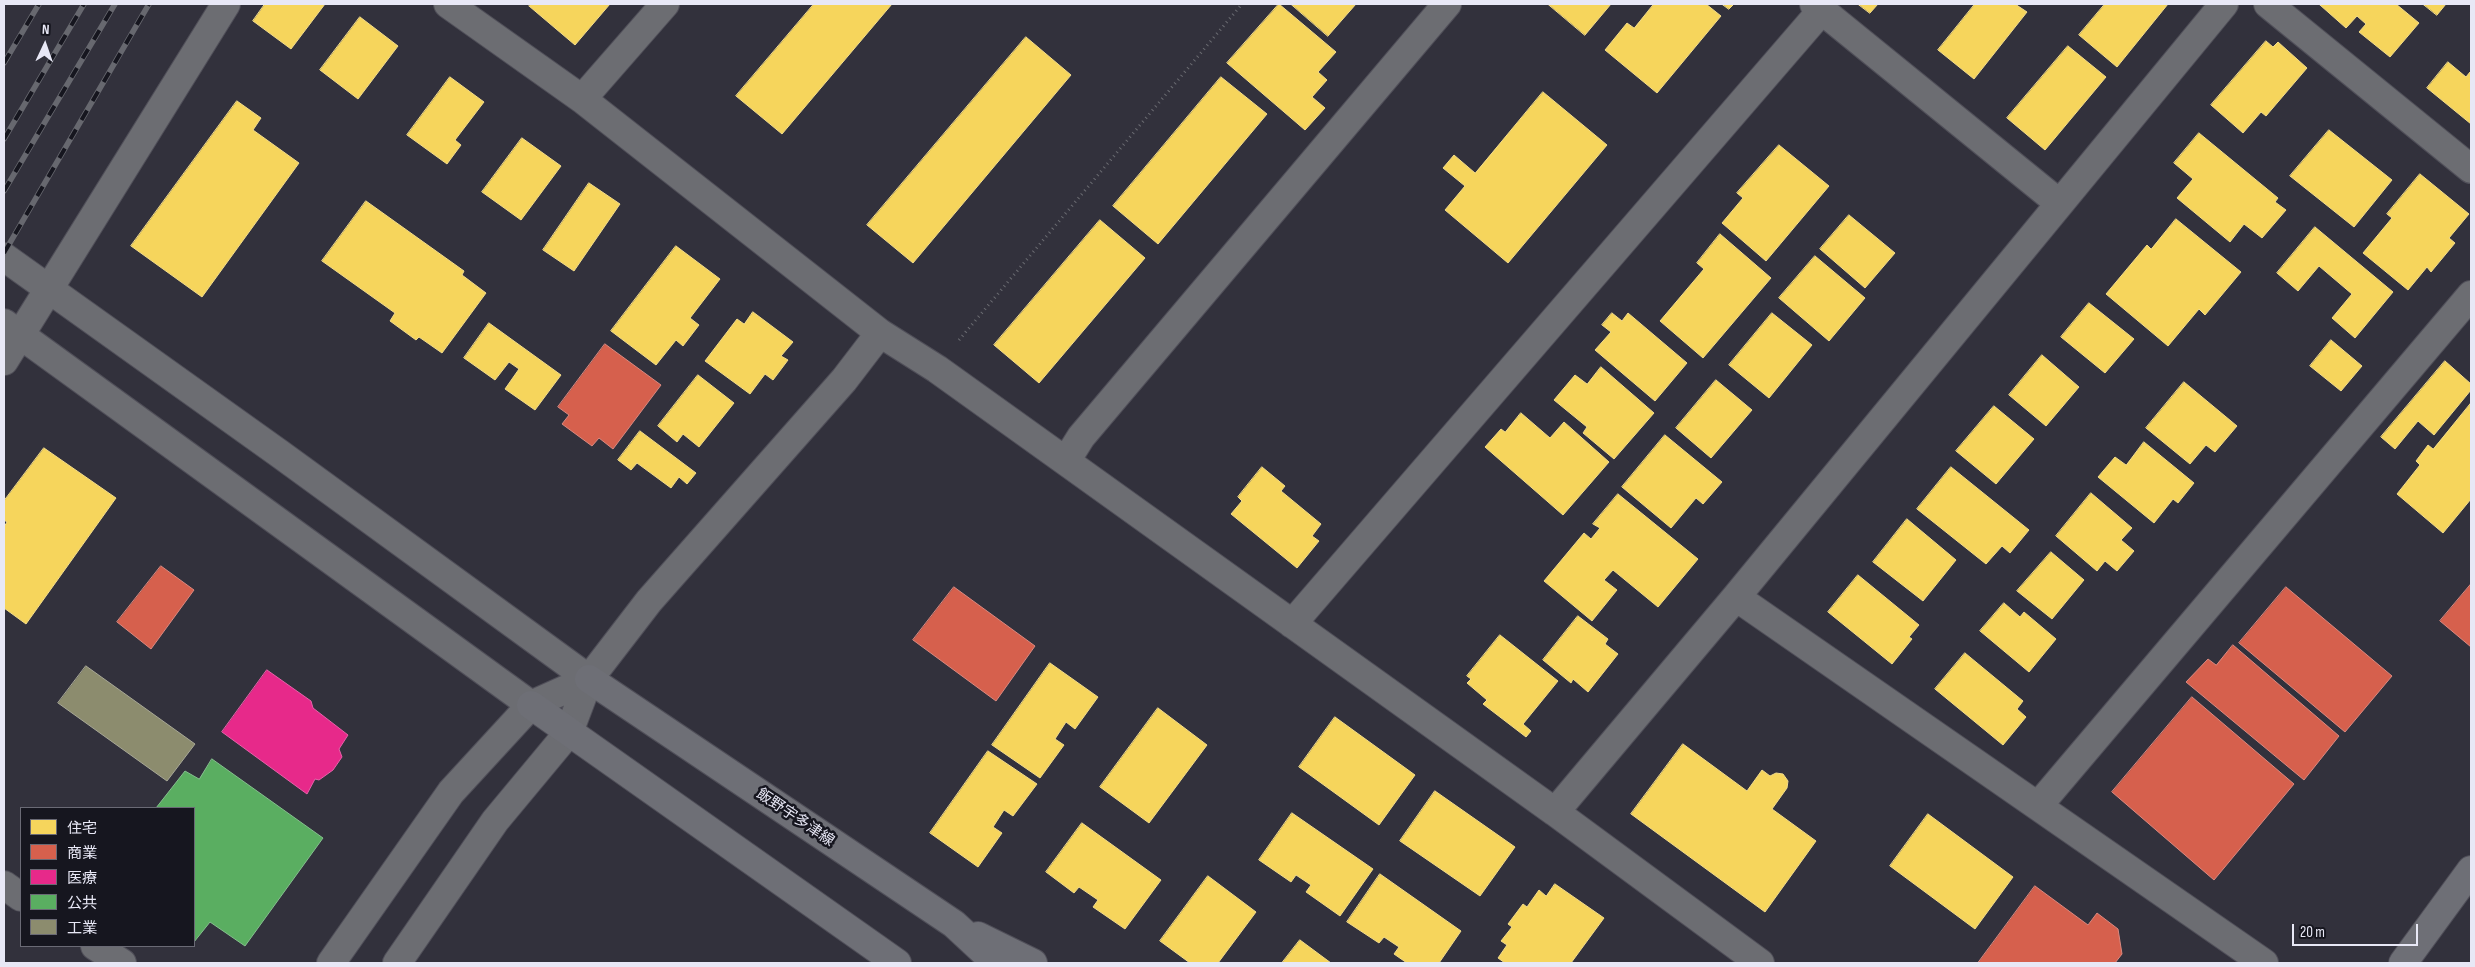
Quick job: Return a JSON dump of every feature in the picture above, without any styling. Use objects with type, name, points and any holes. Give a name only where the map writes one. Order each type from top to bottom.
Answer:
[{"type":"main road","name":"飯野宇多津線","points":[[589,679],[954,924],[996,963]]},
{"type":"main road","points":[[531,705],[897,963]]},
{"type":"main road","points":[[2402,963],[2471,870]]},
{"type":"main road","points":[[954,924],[1033,963]]},
{"type":"street","points":[[4,361],[12,329],[48,290],[226,4]]},
{"type":"street","points":[[448,4],[582,99],[880,333],[937,369],[1066,461],[1555,812],[1760,963]]},
{"type":"street","points":[[582,99],[665,4]]},
{"type":"street","points":[[1066,461],[1081,437],[1447,4]]},
{"type":"street","points":[[1555,812],[1736,597],[2224,4]]},
{"type":"street","points":[[2268,4],[2471,169]]},
{"type":"street","points":[[1292,624],[1818,7],[2059,203]]},
{"type":"street","points":[[4,257],[280,454],[589,679]]},
{"type":"street","points":[[2038,806],[2471,295]]},
{"type":"street","points":[[12,329],[531,705]]},
{"type":"street","points":[[397,963],[495,821],[569,732],[589,679],[649,602],[844,380],[880,333]]},
{"type":"street","points":[[1736,597],[2264,963]]},
{"type":"street","points":[[331,963],[451,792],[531,705],[589,679]]},
{"type":"street","points":[[4,885],[20,896]]},
{"type":"street","points":[[97,947],[122,963]]},
{"type":"path","points":[[966,331],[1242,4]]},
{"type":"building: 住宅","points":[[265,4],[325,4],[291,49],[253,21]]},
{"type":"building: 住宅","points":[[531,4],[610,4],[575,45],[529,6]]},
{"type":"building: 住宅","points":[[814,4],[892,4],[782,134],[736,96]]},
{"type":"building: 住宅","points":[[1279,4],[1336,52],[1318,72],[1327,80],[1312,97],[1325,108],[1305,130],[1227,63]]},
{"type":"building: 住宅","points":[[1291,4],[1356,4],[1328,36]]},
{"type":"building: 住宅","points":[[1548,4],[1611,4],[1585,35]]},
{"type":"building: 住宅","points":[[1654,4],[1706,4],[1721,16],[1657,93],[1605,50],[1627,23],[1634,28]]},
{"type":"building: 住宅","points":[[1722,4],[1734,4],[1729,9]]},
{"type":"building: 住宅","points":[[1858,4],[1878,4],[1870,13]]},
{"type":"building: 住宅","points":[[1975,4],[2015,4],[2027,12],[1974,79],[1938,50]]},
{"type":"building: 住宅","points":[[2105,4],[2168,4],[2117,67],[2079,35]]},
{"type":"building: 住宅","points":[[2321,4],[2396,4],[2419,23],[2390,57],[2359,32],[2366,24],[2357,16],[2346,28]]},
{"type":"building: 住宅","points":[[2423,4],[2446,4],[2437,15]]},
{"type":"building: 住宅","points":[[360,17],[398,46],[358,99],[320,70]]},
{"type":"building: 住宅","points":[[1026,37],[1071,75],[913,263],[867,225]]},
{"type":"building: 住宅","points":[[2266,41],[2273,47],[2278,42],[2307,68],[2266,116],[2261,112],[2243,133],[2211,105]]},
{"type":"building: 住宅","points":[[2068,46],[2106,77],[2045,150],[2007,118]]},
{"type":"building: 住宅","points":[[2448,62],[2466,77],[2471,73],[2471,124],[2427,88]]},
{"type":"building: 住宅","points":[[450,77],[484,102],[455,140],[461,145],[447,164],[407,135]]},
{"type":"building: 住宅","points":[[1221,77],[1267,114],[1158,244],[1113,206]]},
{"type":"building: 住宅","points":[[1543,92],[1607,145],[1508,263],[1445,210],[1465,186],[1443,168],[1454,155],[1475,173]]},
{"type":"building: 住宅","points":[[237,101],[261,118],[253,130],[299,163],[202,297],[131,246]]},
{"type":"building: 住宅","points":[[2329,130],[2392,180],[2354,227],[2290,176]]},
{"type":"building: 住宅","points":[[2199,133],[2278,198],[2275,202],[2286,210],[2262,238],[2244,224],[2230,242],[2177,198],[2193,179],[2174,163]]},
{"type":"building: 住宅","points":[[522,138],[561,166],[521,220],[482,192]]},
{"type":"building: 住宅","points":[[1779,145],[1829,186],[1766,261],[1722,223],[1743,198],[1737,193]]},
{"type":"building: 住宅","points":[[2420,174],[2469,214],[2449,238],[2455,243],[2431,272],[2427,267],[2408,290],[2363,253],[2392,218],[2387,214]]},
{"type":"building: 住宅","points":[[589,183],[620,204],[574,271],[543,250]]},
{"type":"building: 住宅","points":[[366,201],[464,271],[462,275],[486,293],[442,353],[419,337],[416,340],[390,321],[395,313],[322,261]]},
{"type":"building: 住宅","points":[[1849,215],[1895,253],[1865,288],[1820,249]]},
{"type":"building: 住宅","points":[[2176,219],[2241,272],[2205,315],[2199,309],[2168,346],[2106,294],[2147,245],[2151,249]]},
{"type":"building: 住宅","points":[[1100,220],[1145,258],[1039,383],[994,345]]},
{"type":"building: 住宅","points":[[2315,227],[2393,292],[2355,338],[2332,318],[2352,294],[2319,266],[2298,291],[2277,273]]},
{"type":"building: 住宅","points":[[1720,234],[1771,278],[1703,358],[1660,321],[1704,269],[1697,263]]},
{"type":"building: 住宅","points":[[676,246],[720,279],[690,318],[699,325],[683,346],[676,340],[656,365],[611,331]]},
{"type":"building: 住宅","points":[[1815,256],[1865,298],[1829,341],[1779,298]]},
{"type":"building: 住宅","points":[[2089,303],[2134,339],[2105,373],[2061,337]]},
{"type":"building: 住宅","points":[[753,312],[793,342],[781,356],[788,360],[773,380],[765,374],[750,394],[705,361],[737,319],[744,324]]},
{"type":"building: 住宅","points":[[1612,313],[1622,321],[1628,313],[1687,363],[1655,401],[1595,350],[1611,332],[1602,325]]},
{"type":"building: 住宅","points":[[1772,313],[1812,345],[1769,398],[1729,365]]},
{"type":"building: 住宅","points":[[489,323],[561,375],[535,410],[505,389],[519,369],[509,362],[495,380],[464,358]]},
{"type":"building: 住宅","points":[[2331,340],[2362,366],[2341,391],[2310,366]]},
{"type":"building: 住宅","points":[[2042,355],[2079,387],[2046,426],[2009,395]]},
{"type":"building: 住宅","points":[[2445,361],[2471,384],[2471,390],[2434,435],[2418,421],[2395,449],[2381,437]]},
{"type":"building: 住宅","points":[[1601,367],[1654,413],[1614,459],[1583,433],[1587,427],[1554,400],[1575,375],[1587,384]]},
{"type":"building: 住宅","points":[[698,375],[734,403],[699,447],[683,434],[677,442],[658,426]]},
{"type":"building: 住宅","points":[[1716,380],[1752,410],[1711,458],[1676,428]]},
{"type":"building: 住宅","points":[[2184,382],[2237,426],[2215,452],[2206,445],[2190,464],[2146,428]]},
{"type":"building: 住宅","points":[[2471,403],[2471,499],[2443,533],[2397,494],[2420,465],[2416,461],[2428,445],[2433,449]]},
{"type":"building: 住宅","points":[[1994,406],[2034,439],[1996,484],[1956,451]]},
{"type":"building: 住宅","points":[[1521,413],[1550,438],[1564,422],[1609,462],[1563,515],[1485,447],[1501,429],[1505,432]]},
{"type":"building: 住宅","points":[[640,431],[696,473],[687,484],[679,477],[671,488],[637,463],[631,470],[618,460]]},
{"type":"building: 住宅","points":[[1665,435],[1722,482],[1703,504],[1696,498],[1671,528],[1622,487]]},
{"type":"building: 住宅","points":[[2144,442],[2194,483],[2178,503],[2173,499],[2154,523],[2098,477],[2115,457],[2126,465]]},
{"type":"building: 住宅","points":[[44,448],[116,498],[26,624],[4,608],[4,527],[7,522],[4,520],[4,501]]},
{"type":"building: 住宅","points":[[1262,467],[1285,486],[1281,491],[1321,524],[1312,536],[1319,541],[1297,568],[1231,514],[1242,501],[1238,497]]},
{"type":"building: 住宅","points":[[1951,467],[2029,530],[2010,553],[2002,546],[1986,564],[1917,509]]},
{"type":"building: 住宅","points":[[2091,493],[2132,528],[2121,540],[2134,551],[2117,571],[2105,561],[2097,571],[2056,536]]},
{"type":"building: 住宅","points":[[1618,494],[1698,559],[1658,607],[1613,570],[1604,580],[1617,590],[1592,621],[1544,581],[1584,533],[1591,539],[1600,528],[1593,524]]},
{"type":"building: 住宅","points":[[1907,519],[1956,560],[1923,601],[1873,562]]},
{"type":"building: 住宅","points":[[2051,552],[2084,580],[2052,619],[2017,591]]},
{"type":"building: 住宅","points":[[1858,575],[1919,625],[1909,637],[1912,639],[1892,664],[1828,612]]},
{"type":"building: 住宅","points":[[2004,603],[2020,617],[2024,612],[2056,639],[2029,672],[1980,631]]},
{"type":"building: 住宅","points":[[1578,616],[1608,639],[1605,644],[1618,654],[1588,692],[1573,679],[1571,683],[1543,660]]},
{"type":"building: 住宅","points":[[1500,635],[1558,681],[1523,724],[1531,731],[1526,737],[1483,704],[1487,700],[1467,683],[1471,679],[1467,676]]},
{"type":"building: 住宅","points":[[1965,653],[2023,701],[2017,709],[2026,717],[2003,745],[1935,689]]},
{"type":"building: 住宅","points":[[1050,663],[1098,697],[1075,729],[1066,722],[1055,739],[1064,745],[1040,778],[992,745]]},
{"type":"building: 住宅","points":[[1158,708],[1207,745],[1149,823],[1100,787]]},
{"type":"building: 住宅","points":[[1335,717],[1415,775],[1379,825],[1299,767]]},
{"type":"building: 住宅","points":[[1683,744],[1747,791],[1762,770],[1770,776],[1776,773],[1783,774],[1788,781],[1787,788],[1772,809],[1816,841],[1765,912],[1631,814]]},
{"type":"building: 住宅","points":[[988,751],[1037,784],[1013,816],[1004,810],[993,827],[1002,833],[978,867],[930,833]]},
{"type":"building: 住宅","points":[[1435,791],[1515,847],[1480,896],[1400,841]]},
{"type":"building: 住宅","points":[[1292,813],[1373,869],[1340,916],[1306,892],[1311,885],[1296,875],[1291,882],[1259,860]]},
{"type":"building: 住宅","points":[[1928,814],[2013,877],[1975,929],[1890,866]]},
{"type":"building: 住宅","points":[[1082,823],[1161,880],[1125,929],[1093,907],[1098,900],[1079,887],[1074,893],[1046,872]]},
{"type":"building: 住宅","points":[[1380,874],[1461,931],[1439,963],[1407,963],[1394,954],[1399,947],[1384,937],[1379,943],[1347,922]]},
{"type":"building: 住宅","points":[[1208,876],[1256,912],[1218,963],[1190,963],[1160,941]]},
{"type":"building: 住宅","points":[[1555,884],[1604,918],[1571,963],[1505,963],[1498,958],[1507,945],[1501,941],[1512,927],[1508,924],[1523,904],[1527,907],[1539,890],[1546,896]]},
{"type":"building: 住宅","points":[[1300,940],[1331,963],[1282,963]]},
{"type":"building: 商業","points":[[605,344],[661,385],[613,449],[599,438],[592,446],[562,424],[569,415],[558,407]]},
{"type":"building: 商業","points":[[161,566],[194,590],[151,649],[117,622]]},
{"type":"building: 商業","points":[[2471,584],[2471,647],[2440,621]]},
{"type":"building: 商業","points":[[954,587],[1035,646],[996,701],[913,640]]},
{"type":"building: 商業","points":[[2286,587],[2392,676],[2345,732],[2239,643]]},
{"type":"building: 商業","points":[[2233,645],[2339,736],[2304,780],[2186,682],[2208,659],[2216,665]]},
{"type":"building: 商業","points":[[2192,697],[2294,784],[2214,880],[2112,792]]},
{"type":"building: 商業","points":[[2035,886],[2088,925],[2097,913],[2118,929],[2122,954],[2115,963],[1978,963]]},
{"type":"building: 医療","points":[[267,670],[311,701],[313,708],[348,735],[339,749],[342,757],[333,770],[319,780],[315,779],[307,794],[222,732]]},
{"type":"building: 公共","points":[[212,759],[323,838],[245,946],[210,922],[195,941],[195,807],[157,807],[185,771],[199,779]]},
{"type":"building: 工業","points":[[86,666],[195,744],[167,781],[58,703]]},
{"type":"railway","points":[[4,63],[39,4]]},
{"type":"railway","points":[[4,139],[84,4]]},
{"type":"railway","points":[[4,191],[115,4]]},
{"type":"railway","points":[[4,253],[149,4]]}]
